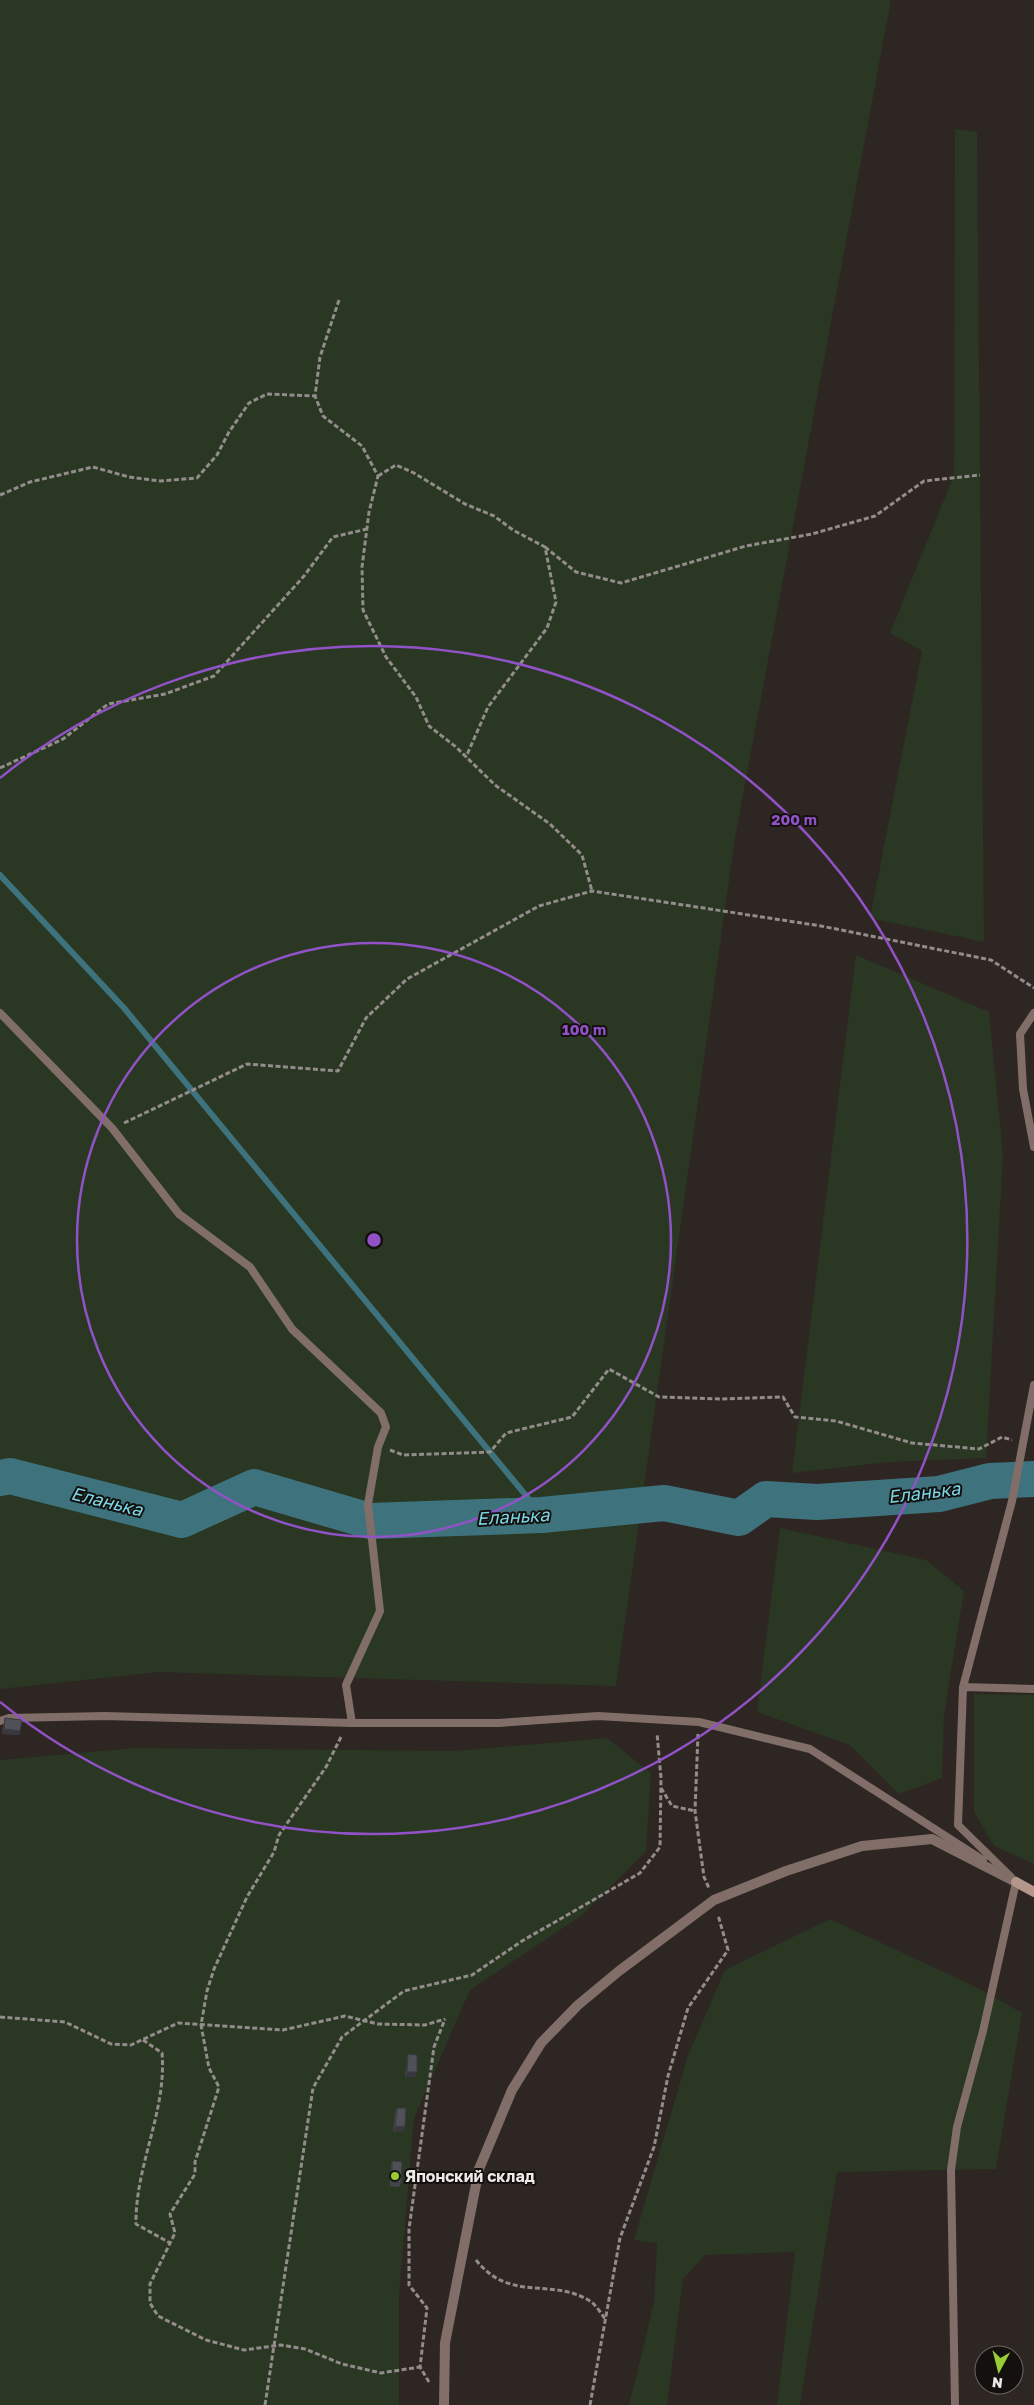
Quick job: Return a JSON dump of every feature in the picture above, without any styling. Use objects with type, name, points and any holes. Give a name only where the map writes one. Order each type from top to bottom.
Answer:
[{"type":"main road","points":[[1016,1882],[1034,1892]]},
{"type":"street","points":[[444,2404],[445,2343],[478,2169],[512,2090],[542,2042],[578,2006],[619,1972],[714,1900],[786,1871],[862,1846],[932,1839],[1016,1882]]},
{"type":"lane","points":[[0,1013],[112,1128],[179,1214],[250,1267],[292,1329],[381,1412],[386,1427],[378,1447],[368,1504],[380,1611],[346,1685],[352,1723]]},
{"type":"lane","points":[[1034,1013],[1020,1034],[1023,1089],[1034,1147]]},
{"type":"lane","points":[[1016,1882],[958,1825],[963,1687],[1012,1501],[1034,1385]]},
{"type":"lane","points":[[963,1687],[1034,1689]]},
{"type":"lane","points":[[0,1721],[9,1718],[105,1716],[352,1723],[498,1723],[598,1716],[699,1722],[810,1750],[1016,1882]]},
{"type":"lane","points":[[955,2405],[951,2170],[956,2127],[983,2031],[1016,1882]]},
{"type":"path","points":[[339,300],[320,357],[315,396],[323,416],[362,446],[378,476],[367,529],[362,567],[363,610],[386,657],[416,697],[429,726],[466,757],[495,785],[550,824],[582,855],[592,891]]},
{"type":"path","points":[[0,495],[30,482],[93,467],[129,477],[160,481],[197,478],[217,455],[229,432],[249,403],[267,394],[315,396]]},
{"type":"path","points":[[378,476],[396,465],[414,472],[464,504],[494,516],[513,530],[545,547],[576,572],[621,583],[746,546],[812,534],[875,516],[924,480],[980,475]]},
{"type":"path","points":[[0,768],[63,739],[108,704],[165,694],[214,676],[304,576],[333,537],[367,529]]},
{"type":"path","points":[[466,757],[488,707],[547,628],[556,602],[545,547]]},
{"type":"path","points":[[112,1128],[247,1064],[338,1071],[366,1018],[407,979],[539,906],[592,891],[821,926],[991,960],[1034,988]]},
{"type":"path","points":[[378,1447],[403,1454],[490,1452],[506,1432],[572,1417],[609,1369],[660,1397],[722,1399],[783,1397],[795,1417],[836,1421],[912,1443],[979,1449],[1002,1438],[1022,1442]]},
{"type":"path","points":[[265,2405],[313,2088],[342,2037],[362,2020],[404,1991],[472,1975],[522,1941],[640,1873],[660,1847],[660,1788],[656,1720]]},
{"type":"path","points":[[590,2405],[620,2238],[654,2147],[668,2076],[688,2008],[728,1950],[714,1900],[704,1877],[695,1811],[699,1722]]},
{"type":"path","points":[[352,1723],[338,1741],[326,1767],[279,1835],[270,1859],[237,1918],[209,1984],[201,2025],[209,2068],[219,2088],[195,2162],[194,2174],[170,2214],[175,2233],[150,2284],[150,2303],[158,2316],[206,2340],[244,2350],[281,2345],[306,2349],[342,2364],[381,2372],[420,2367]]},
{"type":"path","points":[[660,1788],[672,1806],[695,1811]]},
{"type":"path","points":[[0,2017],[65,2022],[112,2044],[131,2045],[178,2022],[284,2030],[345,2016],[378,2024],[426,2025],[445,2019],[434,2047],[409,2229],[409,2284],[427,2308],[420,2367],[444,2404]]},
{"type":"path","points":[[143,2040],[162,2053],[163,2068],[151,2140],[144,2160],[136,2206],[136,2224],[170,2242]]},
{"type":"path","points":[[464,2245],[487,2273],[516,2287],[568,2291],[592,2302],[605,2320]]},
{"type":"green space","points":[[0,0],[891,0],[735,838],[616,1686],[159,1672],[0,1689]]},
{"type":"green space","points":[[955,129],[977,132],[984,942],[870,918],[922,651],[890,633],[954,475]]},
{"type":"green space","points":[[856,955],[989,1012],[1003,1155],[986,1458],[889,1462],[792,1473]]},
{"type":"green space","points":[[780,1528],[926,1560],[964,1591],[944,1715],[942,1778],[899,1794],[850,1745],[757,1712]]},
{"type":"green space","points":[[974,1694],[1034,1695],[1034,1864],[994,1846],[974,1812]]},
{"type":"green space","points":[[607,1738],[651,1773],[646,1851],[581,1916],[470,1990],[414,2118],[399,2296],[399,2405],[0,2405],[0,1760],[135,1748],[455,1751]]},
{"type":"green space","points":[[830,1919],[976,1987],[1022,2013],[996,2169],[837,2172],[800,2405],[777,2405],[795,2252],[705,2255],[683,2279],[667,2405],[629,2405],[654,2303],[657,2243],[634,2240],[688,2055],[725,1970]]},
{"type":"building","points":[[5,1718],[22,1720],[20,1731],[4,1729]]},
{"type":"building","points":[[408,2054],[417,2055],[417,2072],[407,2072]]},
{"type":"building","name":"Японский склад","points":[[397,2108],[406,2108],[405,2126],[395,2127]]},
{"type":"building","name":"Японский склад","points":[[392,2161],[402,2162],[401,2183],[392,2182]]},
{"type":"waterway","points":[[0,875],[124,1008],[542,1515]]},
{"type":"waterway","name":"Еланька","points":[[0,1478],[10,1476],[182,1520],[254,1487],[370,1521],[542,1515],[664,1503],[739,1518],[766,1499],[817,1502],[939,1494],[990,1481],[1034,1479]]},
{"type":"place","name":"Японский склад","points":[[395,2176]]}]
